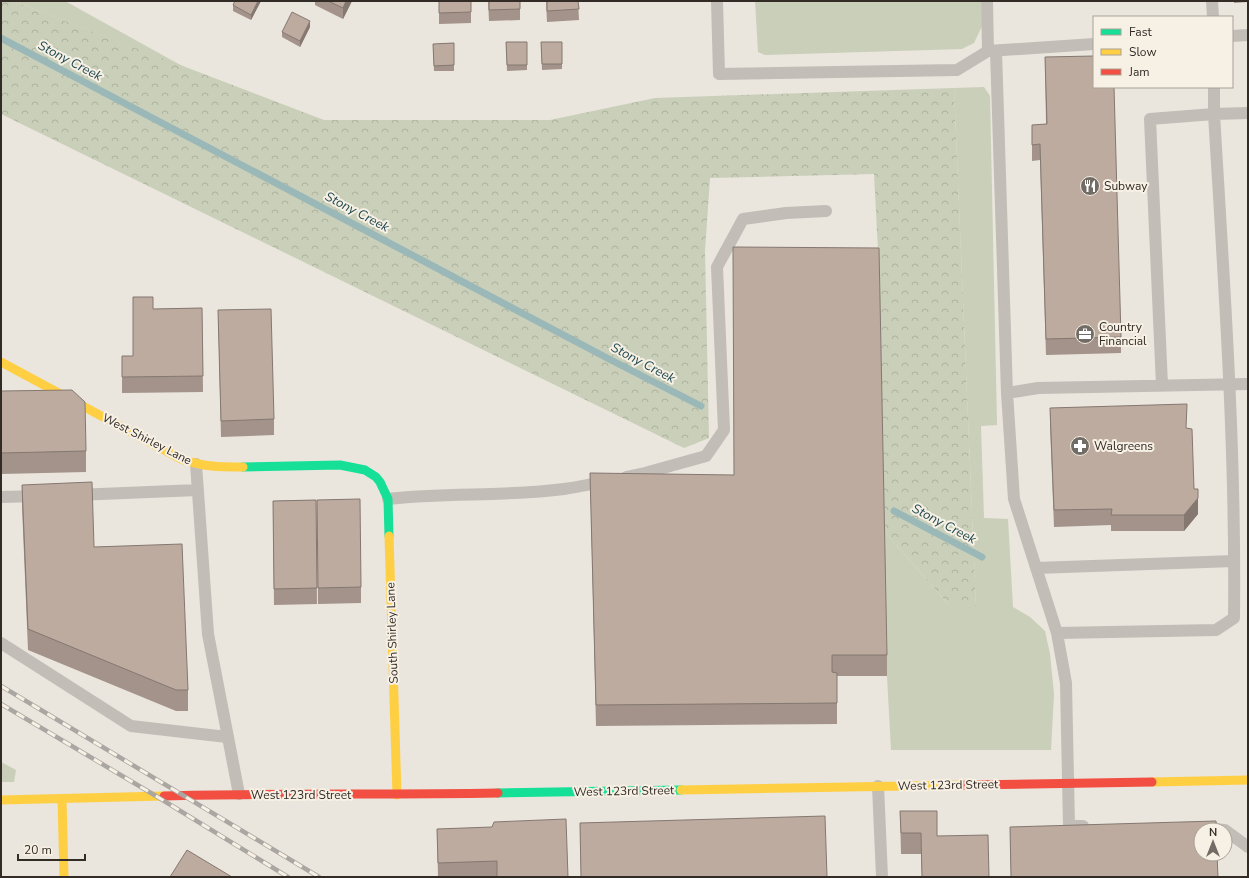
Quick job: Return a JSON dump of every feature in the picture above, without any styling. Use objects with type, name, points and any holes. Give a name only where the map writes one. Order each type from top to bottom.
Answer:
[{"type":"street","name":"West Shirley Lane","points":[[1,362],[181,459],[196,464],[214,467],[340,465],[360,467],[375,475]]},
{"type":"street","name":"South Shirley Lane","points":[[375,475],[384,487],[388,499],[397,795]]},
{"type":"street","name":"West 123rd Street","points":[[1,800],[239,794],[397,795],[1248,780]]},
{"type":"street","points":[[62,798],[64,877]]},
{"type":"lane","points":[[717,1],[719,74],[957,70],[992,51],[1093,44]]},
{"type":"lane","points":[[987,1],[992,51],[1007,393],[1014,499],[1057,633],[1066,683],[1069,826],[1091,825]]},
{"type":"lane","points":[[1212,1],[1212,16]]},
{"type":"lane","points":[[1233,36],[1248,35]]},
{"type":"lane","points":[[1057,633],[1216,630],[1234,618],[1230,384],[1214,114],[1214,88]]},
{"type":"lane","points":[[1162,385],[1150,119],[1248,113]]},
{"type":"lane","points":[[388,499],[524,493],[564,489],[645,473],[706,456],[724,430],[717,267],[743,219],[786,213],[826,211]]},
{"type":"lane","points":[[1007,393],[1038,388],[1248,384]]},
{"type":"lane","points":[[196,464],[208,634],[239,794]]},
{"type":"lane","points":[[64,495],[198,490]]},
{"type":"lane","points":[[1,498],[48,496]]},
{"type":"lane","points":[[1036,568],[1234,561]]},
{"type":"lane","points":[[1,643],[131,726],[227,737]]},
{"type":"lane","points":[[878,786],[882,877]]},
{"type":"lane","points":[[1233,836],[1248,847]]},
{"type":"green space","points":[[1,1],[13,1],[324,120],[550,120],[655,98],[954,88],[976,606],[949,605],[884,531],[879,269],[874,174],[710,178],[705,251],[709,438],[684,448],[1,114]]},
{"type":"green space","points":[[13,1],[65,1],[184,67]]},
{"type":"green space","points":[[755,1],[981,1],[982,26],[974,43],[962,49],[765,55],[758,52]]},
{"type":"green space","points":[[984,87],[990,96],[997,425],[981,426],[984,518],[1008,519],[1013,607],[1030,617],[1045,631],[1050,654],[1054,694],[1051,750],[891,750],[887,676],[884,531],[948,604],[976,606],[954,88]]},
{"type":"green space","points":[[1,762],[16,770],[14,782],[1,782]]},
{"type":"building","points":[[235,1],[258,1],[251,15],[233,5]]},
{"type":"building","points":[[328,1],[346,1],[343,8]]},
{"type":"building","points":[[439,1],[471,1],[471,12],[439,13]]},
{"type":"building","points":[[489,1],[520,1],[520,9],[489,10]]},
{"type":"building","points":[[547,1],[578,1],[579,9],[547,11]]},
{"type":"building","points":[[292,12],[310,21],[300,41],[282,32]]},
{"type":"building","points":[[506,42],[527,42],[527,65],[507,65]]},
{"type":"building","points":[[541,42],[562,42],[562,64],[542,64]]},
{"type":"building","points":[[454,43],[454,65],[434,66],[433,44]]},
{"type":"building","points":[[1093,56],[1093,88],[1114,88],[1121,337],[1046,339],[1040,144],[1032,145],[1032,125],[1047,124],[1045,57]]},
{"type":"building","points":[[733,247],[879,248],[887,655],[832,655],[832,672],[837,673],[837,703],[596,705],[590,473],[734,475]]},
{"type":"building","points":[[133,297],[153,297],[153,309],[202,308],[203,376],[122,377],[122,356],[133,356]]},
{"type":"building","points":[[271,309],[274,419],[221,421],[218,310]]},
{"type":"building","points":[[72,390],[85,402],[86,451],[1,453],[1,391]]},
{"type":"building","name":"Walgreens","points":[[1187,404],[1186,428],[1192,429],[1194,489],[1198,489],[1198,498],[1184,515],[1111,515],[1112,509],[1054,510],[1050,408]]},
{"type":"building","points":[[92,482],[94,547],[182,544],[188,690],[176,690],[28,629],[22,485]]},
{"type":"building","points":[[360,499],[361,587],[318,588],[317,500]]},
{"type":"building","points":[[316,500],[317,588],[274,589],[273,501]]},
{"type":"building","points":[[900,811],[937,811],[937,836],[988,835],[989,877],[922,877],[921,833],[901,833]]},
{"type":"building","points":[[825,816],[827,877],[581,877],[580,823]]},
{"type":"building","points":[[566,819],[568,877],[497,877],[497,861],[438,863],[437,829],[492,827],[494,822]]},
{"type":"building","points":[[1216,821],[1193,822],[1193,862],[1217,862],[1218,877],[1011,877],[1010,827]]},
{"type":"building","points":[[187,850],[232,877],[170,877]]},
{"type":"waterway","name":"Stony Creek","points":[[1,38],[609,359],[701,406]]},
{"type":"waterway","name":"Stony Creek","points":[[894,511],[982,557]]},
{"type":"railway","points":[[1,686],[319,877]]},
{"type":"railway","points":[[1,704],[156,796],[288,877]]},
{"type":"traffic: fast","points":[[243,467],[340,465],[365,470],[376,477],[380,482],[388,499],[389,536]]},
{"type":"traffic: fast","points":[[498,793],[681,790]]},
{"type":"traffic: slow","points":[[1,362],[181,459],[197,464],[212,466],[243,467]]},
{"type":"traffic: slow","points":[[389,536],[397,795]]},
{"type":"traffic: slow","points":[[1152,782],[1248,780]]},
{"type":"traffic: slow","points":[[681,790],[963,785]]},
{"type":"traffic: slow","points":[[1,800],[164,796]]},
{"type":"traffic: slow","points":[[62,799],[64,877]]},
{"type":"traffic: jam","points":[[963,785],[1152,782]]},
{"type":"traffic: jam","points":[[164,796],[498,793]]},
{"type":"place","name":"Subway","points":[[1090,186]]},
{"type":"place","name":"Country Financial","points":[[1085,334]]},
{"type":"place","name":"Walgreens","points":[[1080,446]]}]
